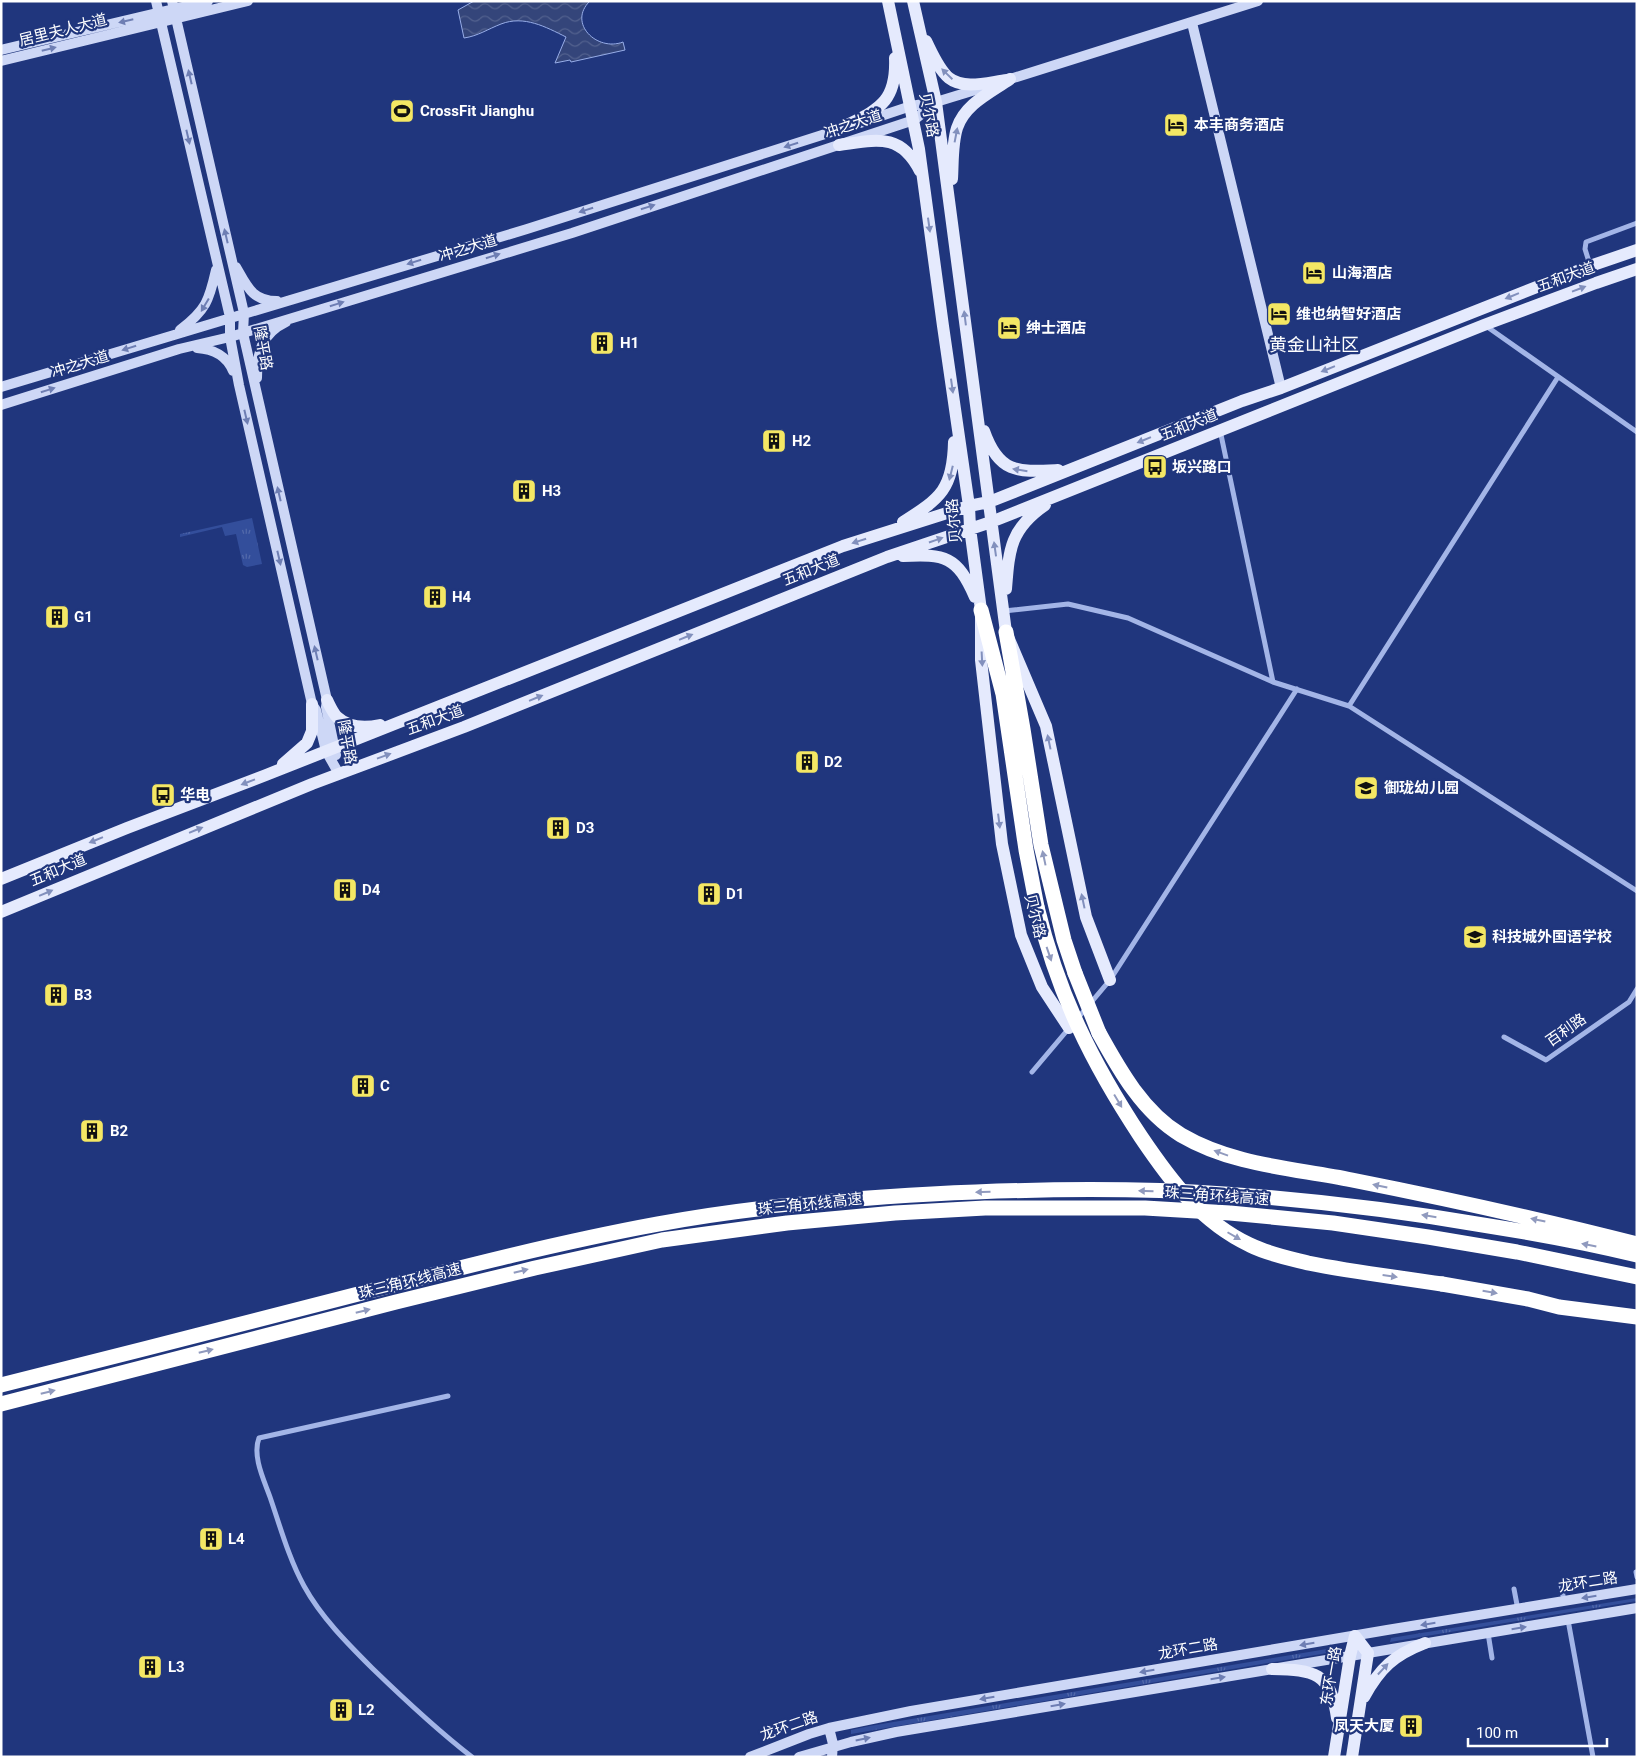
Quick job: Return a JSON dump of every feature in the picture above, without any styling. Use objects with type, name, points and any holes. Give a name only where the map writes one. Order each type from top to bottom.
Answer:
[{"type":"highway","points":[[980,610],[1003,694],[1037,907],[1047,948],[1083,1040],[1106,1081],[1173,1183],[1195,1207],[1222,1229],[1250,1245],[1278,1256],[1327,1267],[1528,1299],[1559,1307],[1637,1317]]},
{"type":"highway","points":[[1006,632],[1041,845],[1064,940],[1099,1033],[1132,1087],[1151,1110],[1180,1134],[1236,1159],[1351,1180],[1557,1224],[1637,1244]]},
{"type":"highway","name":"珠三角环线高速","points":[[1,1385],[529,1250],[717,1214],[767,1207],[880,1197],[1072,1190],[1247,1195],[1360,1206],[1432,1216],[1525,1232],[1637,1255]]},
{"type":"highway","name":"珠三角环线高速","points":[[1,1404],[405,1300],[534,1268],[662,1240],[787,1223],[895,1213],[985,1208],[1145,1208],[1230,1214],[1333,1223],[1428,1237],[1517,1252],[1637,1276]]},
{"type":"main road","name":"隆平路","points":[[156,1],[230,317],[230,337],[239,385],[312,704],[316,710],[338,774]]},
{"type":"main road","name":"居里夫人大道","points":[[1,61],[159,17],[174,9],[208,1]]},
{"type":"main road","name":"居里夫人大道","points":[[174,9],[248,1]]},
{"type":"main road","name":"贝尔路","points":[[888,1],[914,120],[923,176],[969,506],[980,610],[981,660],[1002,844],[1021,935],[1042,987],[1069,1028]]},
{"type":"main road","name":"贝尔路","points":[[914,1],[936,102],[1006,632],[1046,726],[1086,918],[1110,980]]},
{"type":"main road","name":"冲之大道","points":[[1,387],[527,229],[911,106],[936,102],[1258,1]]},
{"type":"main road","name":"隆平路","points":[[174,9],[244,313],[243,333],[326,700],[330,749]]},
{"type":"main road","name":"居里夫人大道","points":[[1,50],[159,17]]},
{"type":"main road","points":[[1192,23],[1281,388]]},
{"type":"main road","points":[[920,31],[941,68],[949,78],[964,84],[1010,79]]},
{"type":"main road","points":[[838,130],[877,109],[886,101],[893,86],[896,71],[895,33]]},
{"type":"main road","points":[[950,201],[957,128],[964,113],[976,102],[1010,79]]},
{"type":"main road","name":"冲之大道","points":[[1,405],[179,349],[230,337],[572,233],[914,120],[936,102]]},
{"type":"main road","points":[[839,145],[880,140],[898,145],[914,159],[923,176]]},
{"type":"main road","name":"五和大道","points":[[1,879],[843,546],[969,506],[989,502],[1242,400],[1281,388],[1590,266],[1637,250]]},
{"type":"main road","points":[[230,256],[250,292],[262,299],[275,301],[298,297]]},
{"type":"main road","points":[[175,334],[196,318],[203,309],[213,287],[218,265]]},
{"type":"main road","name":"五和大道","points":[[1,912],[338,774],[464,727],[887,557],[991,522],[1484,325],[1596,282],[1637,270]]},
{"type":"main road","points":[[256,394],[257,363],[260,347],[268,336],[281,325],[305,313]]},
{"type":"main road","points":[[179,349],[200,348],[220,355],[229,362],[239,385]]},
{"type":"main road","points":[[889,531],[935,501],[946,488],[951,476],[954,456],[955,407]]},
{"type":"main road","points":[[977,410],[989,445],[1001,461],[1010,468],[1033,472],[1068,470]]},
{"type":"main road","points":[[1004,611],[1012,542],[1020,527],[1033,513],[1065,492]]},
{"type":"main road","points":[[887,557],[931,554],[944,557],[956,564],[967,579],[980,610]]},
{"type":"main road","points":[[326,700],[337,717],[348,724],[368,727],[395,723]]},
{"type":"main road","points":[[266,775],[290,759],[307,743],[312,731],[312,704]]},
{"type":"main road","name":"龙环二路","points":[[750,1757],[828,1728],[921,1709],[1637,1590]]},
{"type":"main road","points":[[799,1757],[832,1752],[896,1732],[1637,1608]]},
{"type":"main road","name":"东环一路","points":[[1356,1636],[1368,1653]]},
{"type":"main road","name":"东环一路","points":[[1334,1757],[1350,1656],[1356,1636]]},
{"type":"main road","points":[[1359,1711],[1378,1674],[1387,1664],[1405,1652],[1425,1643]]},
{"type":"main road","points":[[1352,1757],[1368,1653]]},
{"type":"main road","points":[[1272,1669],[1304,1671],[1320,1677],[1325,1682],[1332,1695],[1337,1716],[1338,1736]]},
{"type":"main road","points":[[828,1728],[832,1752]]},
{"type":"street","points":[[1590,266],[1585,249],[1586,242],[1637,223]]},
{"type":"street","points":[[1484,325],[1637,432]]},
{"type":"street","points":[[1349,706],[1558,377]]},
{"type":"street","points":[[1220,430],[1273,682]]},
{"type":"street","points":[[1004,611],[1068,604],[1128,618],[1273,682],[1349,706],[1637,891]]},
{"type":"street","points":[[1032,1072],[1110,980],[1297,689]]},
{"type":"street","name":"百利路","points":[[1504,1036],[1546,1060],[1629,1002],[1637,989]]},
{"type":"street","points":[[448,1396],[259,1438],[256,1446],[261,1471],[284,1537],[304,1587],[317,1607],[341,1636],[394,1690],[472,1757]]},
{"type":"street","points":[[1561,1585],[1564,1602]]},
{"type":"street","points":[[1514,1589],[1518,1610]]},
{"type":"street","points":[[1568,1620],[1593,1757]]},
{"type":"street","points":[[1488,1633],[1492,1658]]},
{"type":"green space","points":[[252,518],[262,564],[247,567],[243,565],[236,534],[225,536],[222,527],[180,537],[180,534]]},
{"type":"green space","points":[[1637,1598],[1637,1601],[1390,1642],[1391,1638]]},
{"type":"green space","points":[[1327,1649],[1327,1653],[851,1734],[851,1730],[870,1726]]},
{"type":"water","points":[[474,1],[590,1],[584,9],[582,18],[583,26],[588,34],[604,43],[623,42],[625,50],[571,62],[570,60],[555,63],[566,37],[535,23],[518,21],[501,24],[464,38],[458,10]]},
{"type":"place","name":"CrossFit Jianghu","points":[[402,111]]},
{"type":"place","name":"本丰商务酒店","points":[[1176,125]]},
{"type":"place","name":"山海酒店","points":[[1314,273]]},
{"type":"place","name":"维也纳智好酒店","points":[[1279,314]]},
{"type":"place","name":"绅士酒店","points":[[1009,328]]},
{"type":"place","name":"H1","points":[[602,343]]},
{"type":"place","name":"H2","points":[[774,441]]},
{"type":"place","name":"坂兴路口","points":[[1155,467]]},
{"type":"place","name":"H3","points":[[524,491]]},
{"type":"place","name":"H4","points":[[435,597]]},
{"type":"place","name":"G1","points":[[57,617]]},
{"type":"place","name":"D2","points":[[807,762]]},
{"type":"place","name":"御珑幼儿园","points":[[1366,788]]},
{"type":"place","name":"华电","points":[[163,795]]},
{"type":"place","name":"D3","points":[[558,828]]},
{"type":"place","name":"D4","points":[[345,890]]},
{"type":"place","name":"D1","points":[[709,894]]},
{"type":"place","name":"科技城外国语学校","points":[[1475,937]]},
{"type":"place","name":"B3","points":[[56,995]]},
{"type":"place","name":"C","points":[[363,1086]]},
{"type":"place","name":"B2","points":[[92,1131]]},
{"type":"place","name":"L4","points":[[211,1539]]},
{"type":"place","name":"L3","points":[[150,1667]]},
{"type":"place","name":"L2","points":[[341,1710]]},
{"type":"place","name":"凤天大厦","points":[[1411,1726]]},
{"type":"district","name":"黄金山社区","points":[[1314,344]]}]
